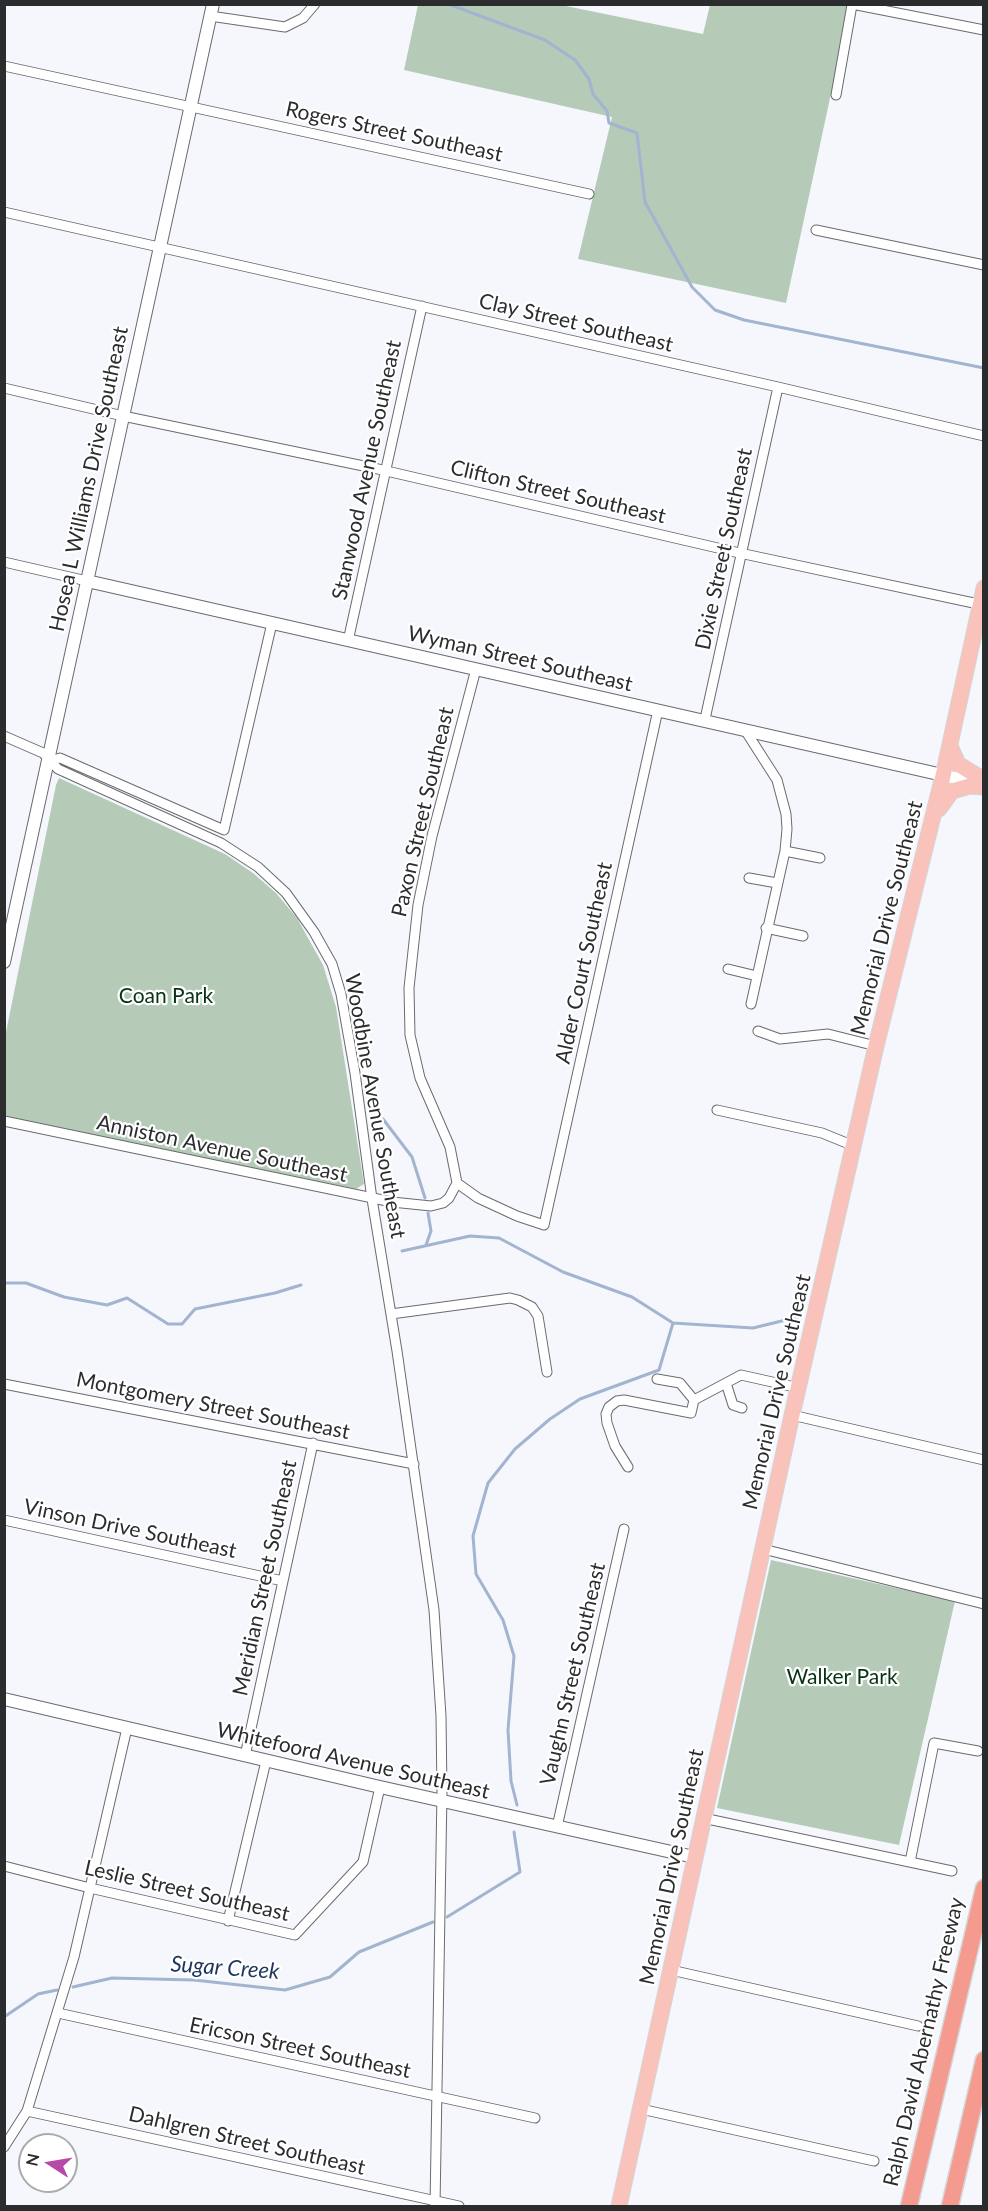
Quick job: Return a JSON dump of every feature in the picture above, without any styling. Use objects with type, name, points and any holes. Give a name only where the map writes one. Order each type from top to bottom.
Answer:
[{"type":"highway","name":"Ralph David Abernathy Freeway","points":[[909,2206],[984,1888]]},
{"type":"highway","points":[[950,2206],[984,2060]]},
{"type":"main road","name":"Memorial Drive Southeast","points":[[619,2206],[792,1415],[876,1046],[950,746],[984,588]]},
{"type":"main road","points":[[950,746],[958,764],[984,784]]},
{"type":"main road","points":[[933,819],[952,791],[984,784]]},
{"type":"street","points":[[211,10],[285,27],[303,18],[315,4]]},
{"type":"street","points":[[836,96],[852,5],[984,30]]},
{"type":"street","name":"Hosea L Williams Drive Southeast","points":[[4,962],[211,10]]},
{"type":"street","name":"Rogers Street Southeast","points":[[4,66],[191,105],[589,194]]},
{"type":"street","name":"Clay Street Southeast","points":[[4,212],[778,387],[984,436]]},
{"type":"street","points":[[816,230],[984,264]]},
{"type":"street","name":"Stanwood Avenue Southeast","points":[[348,641],[422,306]]},
{"type":"street","name":"Dixie Street Southeast","points":[[705,719],[778,387]]},
{"type":"street","name":"Clifton Street Southeast","points":[[4,388],[123,417],[385,470],[740,553],[982,605]]},
{"type":"street","points":[[4,562],[87,581]]},
{"type":"street","name":"Wyman Street Southeast","points":[[87,581],[705,719],[984,784]]},
{"type":"street","points":[[48,760],[60,758],[224,830],[272,623]]},
{"type":"street","name":"Paxon Street Southeast","points":[[457,1183],[450,1147],[428,1100],[413,1055],[408,1000],[412,947],[426,864],[476,669]]},
{"type":"street","name":"Alder Court Southeast","points":[[457,1183],[478,1198],[517,1216],[544,1225],[658,710]]},
{"type":"street","points":[[745,730],[775,776],[782,796],[787,829],[785,851],[766,928],[751,1004]]},
{"type":"street","name":"Woodbine Avenue Southeast","points":[[4,736],[43,753],[58,769],[221,843],[258,867],[286,893],[315,932],[332,964],[341,994],[355,1073],[434,1610],[441,1716],[435,2204]]},
{"type":"street","points":[[785,851],[820,858]]},
{"type":"street","points":[[749,878],[777,883]]},
{"type":"street","points":[[766,928],[803,936]]},
{"type":"street","points":[[728,969],[757,976]]},
{"type":"street","points":[[759,1032],[780,1039],[828,1034],[876,1046]]},
{"type":"street","points":[[717,1110],[822,1133],[854,1146]]},
{"type":"street","name":"Anniston Avenue Southeast","points":[[4,1121],[372,1199],[431,1206],[449,1198],[457,1183]]},
{"type":"street","points":[[391,1314],[510,1298],[518,1300],[532,1308],[538,1316],[547,1372]]},
{"type":"street","points":[[628,1467],[615,1446],[607,1423],[606,1414],[609,1407],[616,1401],[624,1400],[691,1413],[694,1400],[741,1375],[799,1388]]},
{"type":"street","points":[[657,1378],[680,1383],[694,1400]]},
{"type":"street","points":[[726,1383],[733,1405],[742,1408]]},
{"type":"street","name":"Montgomery Street Southeast","points":[[4,1384],[414,1464]]},
{"type":"street","points":[[792,1415],[984,1460]]},
{"type":"street","name":"Meridian Street Southeast","points":[[245,1756],[313,1443]]},
{"type":"street","name":"Vinson Drive Southeast","points":[[4,1520],[283,1581]]},
{"type":"street","name":"Vaughn Street Southeast","points":[[557,1827],[624,1529]]},
{"type":"street","points":[[763,1550],[984,1604]]},
{"type":"street","name":"Whitefoord Avenue Southeast","points":[[4,1699],[266,1761],[694,1857]]},
{"type":"street","points":[[4,2147],[27,2110],[58,2013],[74,1957],[127,1728]]},
{"type":"street","points":[[910,1862],[934,1743],[978,1751]]},
{"type":"street","points":[[228,1920],[266,1761]]},
{"type":"street","name":"Leslie Street Southeast","points":[[4,1866],[295,1935],[363,1862],[380,1787]]},
{"type":"street","points":[[703,1818],[952,1871]]},
{"type":"street","points":[[671,1970],[918,2026]]},
{"type":"street","name":"Ericson Street Southeast","points":[[58,2013],[535,2118]]},
{"type":"street","points":[[641,2109],[874,2161]]},
{"type":"street","name":"Dahlgren Street Southeast","points":[[27,2110],[435,2204],[459,2206]]},
{"type":"green space","points":[[418,5],[561,5],[703,34],[710,5],[850,5],[786,303],[578,259],[612,117],[404,70]]},
{"type":"green space","name":"Coan Park","points":[[59,778],[225,854],[253,873],[276,893],[297,918],[323,965],[336,1007],[364,1184],[356,1189],[5,1117],[5,1037]]},
{"type":"green space","name":"Walker Park","points":[[771,1560],[955,1601],[899,1845],[717,1808]]},
{"type":"waterway","points":[[448,4],[545,40],[575,60],[589,79],[593,94],[607,111],[609,123],[637,133],[645,202],[692,287],[715,310],[744,320],[984,368]]},
{"type":"waterway","points":[[383,1119],[412,1157],[425,1198]]},
{"type":"waterway","points":[[426,1245],[431,1231],[428,1213]]},
{"type":"waterway","points":[[402,1251],[470,1236],[499,1238],[563,1272],[632,1297],[673,1323],[753,1328],[798,1317]]},
{"type":"waterway","points":[[4,1283],[26,1283],[64,1297],[107,1305],[127,1298],[168,1324],[182,1324],[195,1309],[275,1293],[301,1285]]},
{"type":"waterway","name":"Sugar Creek","points":[[517,1805],[511,1781],[508,1730],[514,1656],[503,1620],[476,1574],[473,1536],[488,1483],[515,1449],[550,1419],[580,1399],[659,1370],[673,1323]]},
{"type":"waterway","name":"Sugar Creek","points":[[447,1917],[520,1872],[514,1832]]},
{"type":"waterway","name":"Sugar Creek","points":[[73,1987],[112,1978],[194,1980],[285,1990],[330,1977],[359,1952],[433,1922]]},
{"type":"waterway","name":"Sugar Creek","points":[[4,2017],[38,1994],[57,1990]]}]
